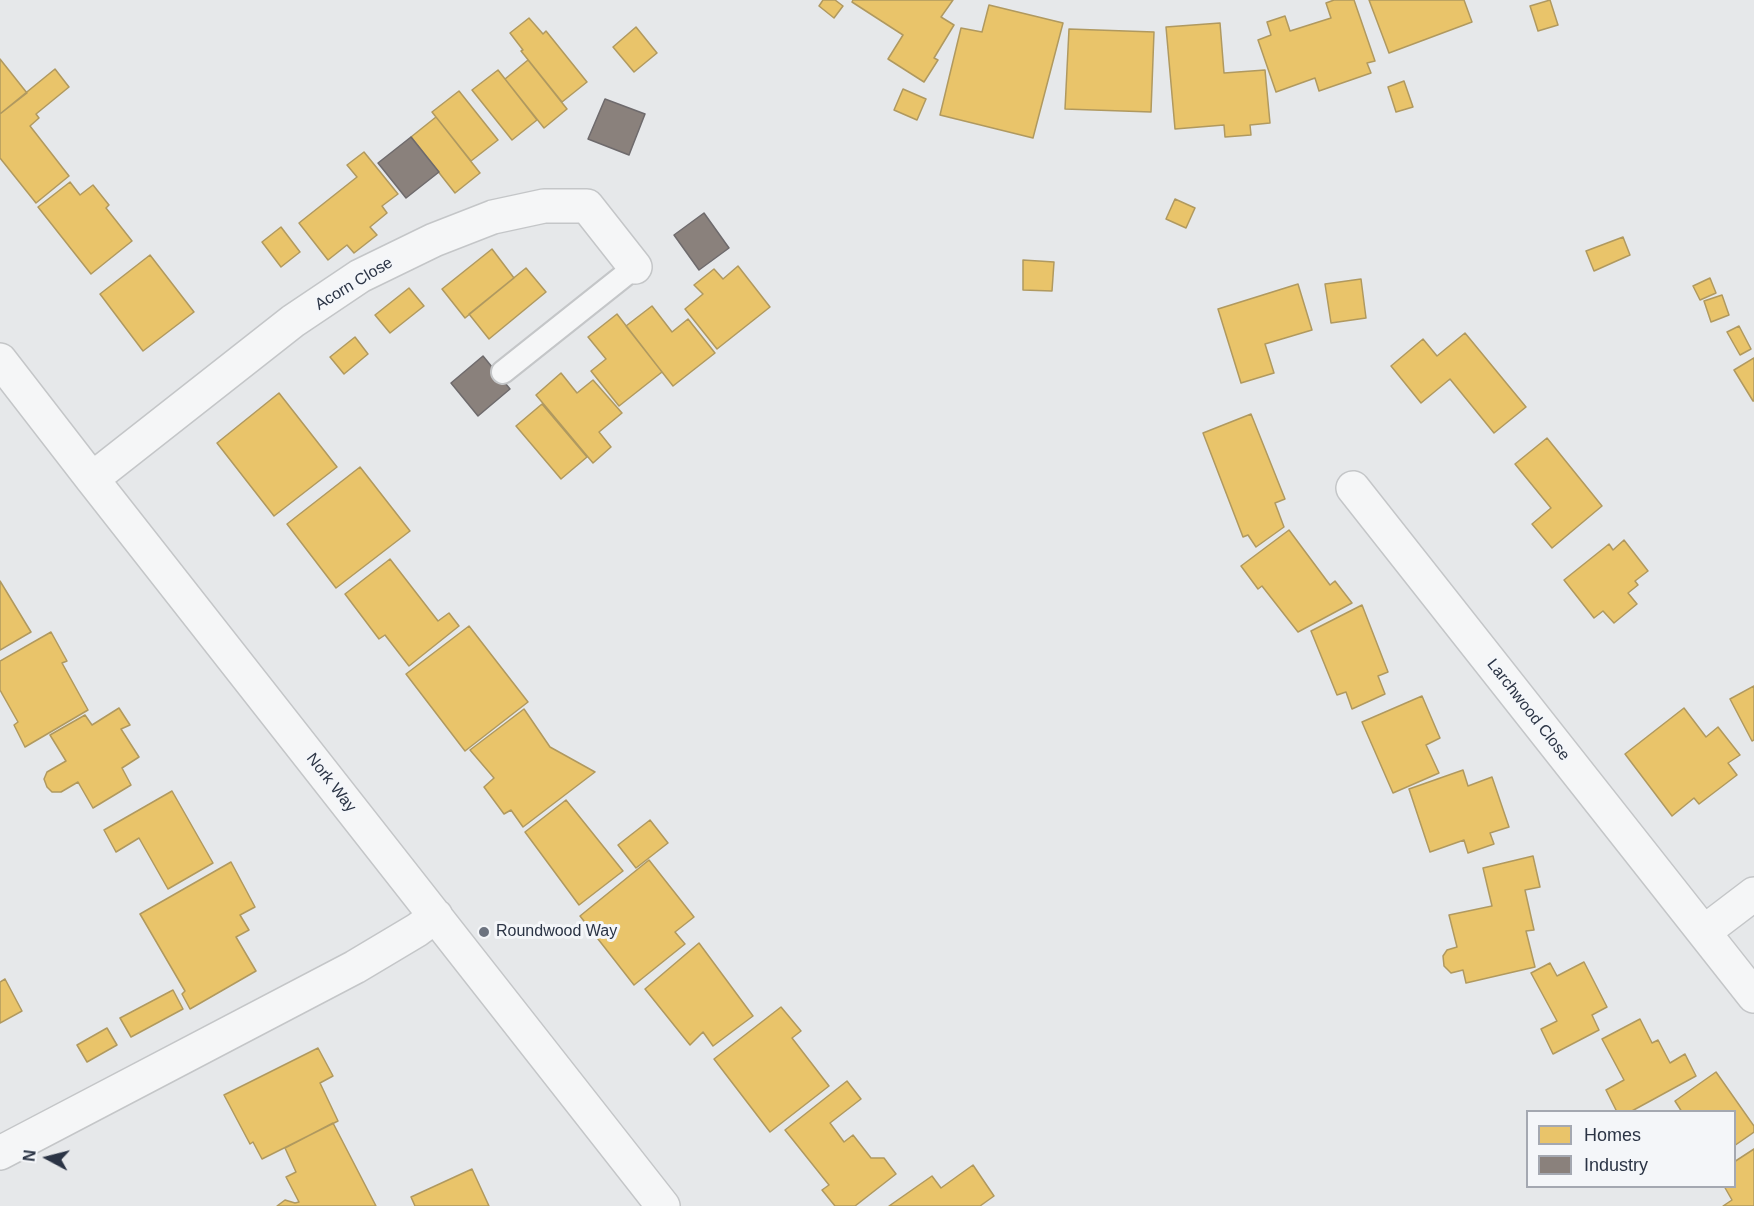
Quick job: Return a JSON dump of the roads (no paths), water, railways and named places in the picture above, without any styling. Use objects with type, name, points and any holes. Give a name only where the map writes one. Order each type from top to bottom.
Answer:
[{"type":"street","name":"Acorn Close","points":[[92,479],[293,321],[360,276],[434,240],[494,217],[544,206],[587,206],[635,267]]},
{"type":"street","name":"Nork Way","points":[[0,360],[663,1206]]},
{"type":"street","name":"Larchwood Close","points":[[1353,488],[1754,996]]},
{"type":"street","points":[[1704,932],[1754,894]]},
{"type":"street","points":[[0,1153],[355,967],[436,916]]},
{"type":"lane","points":[[503,372],[635,267]]},
{"type":"place","name":"Roundwood Way","points":[[484,932]]}]
